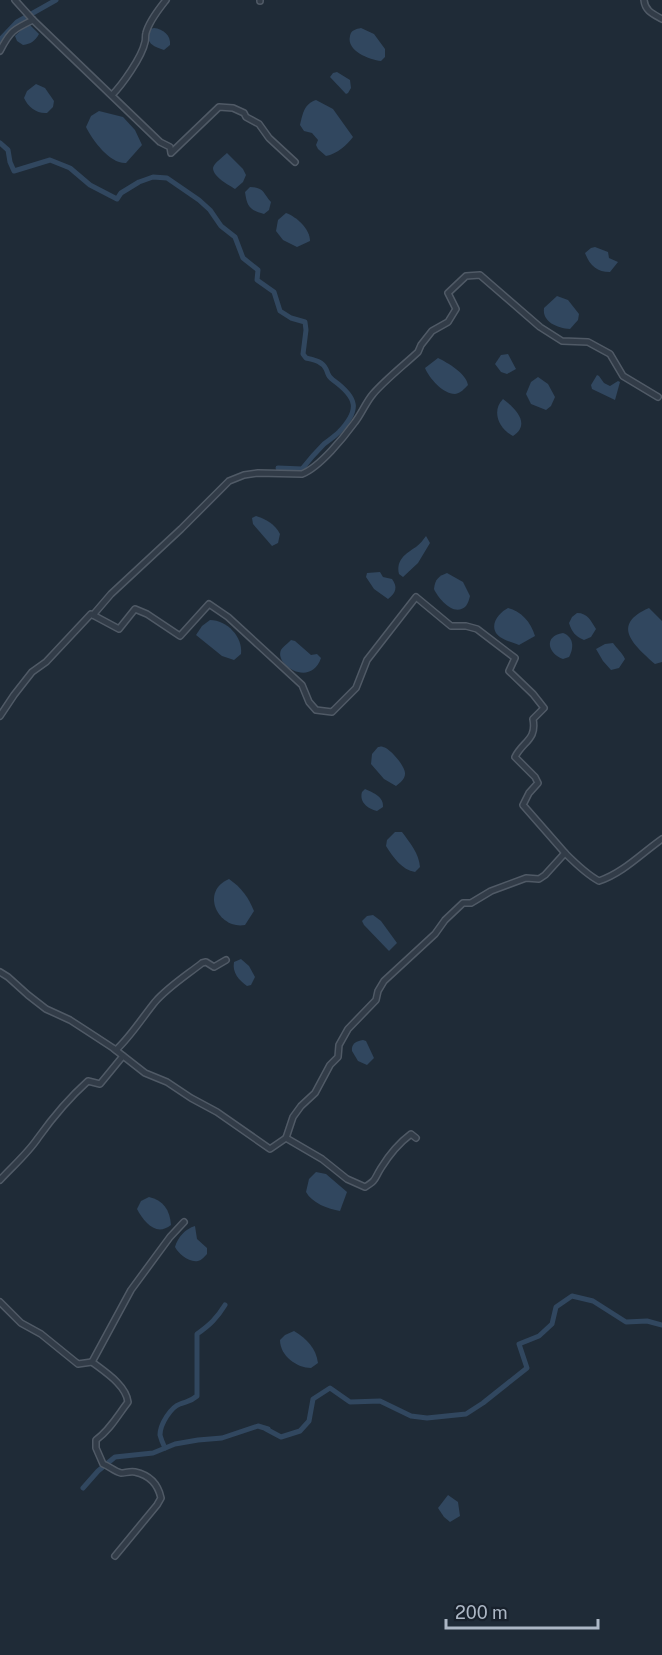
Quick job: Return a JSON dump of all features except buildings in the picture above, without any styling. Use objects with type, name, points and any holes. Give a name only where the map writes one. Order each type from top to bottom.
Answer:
[{"type":"street","points":[[15,0],[160,142],[170,147],[171,153],[219,107],[233,108],[259,124],[295,162]]},
{"type":"street","points":[[112,95],[134,65],[145,43],[146,31],[166,0]]},
{"type":"street","points":[[644,0],[644,6],[662,19]]},
{"type":"street","points":[[0,51],[8,36],[21,24],[33,20]]},
{"type":"street","points":[[0,716],[32,672],[46,662],[111,594],[229,481],[258,473],[302,474],[338,444],[374,393],[418,352],[432,330],[448,322],[456,309],[448,293],[466,276],[480,275],[540,327],[562,341],[588,342],[610,354],[622,376],[658,397]]},
{"type":"street","points":[[93,615],[119,629],[135,609],[147,614],[180,636],[209,604],[254,640],[302,685],[309,702],[316,710],[332,712],[356,687],[367,660],[416,597],[451,626],[477,629],[515,658],[509,671],[544,708],[533,719],[535,727],[533,735],[515,757],[538,783],[523,804],[588,876],[599,881],[609,878],[662,838]]},
{"type":"street","points":[[0,972],[46,1009],[70,1020],[116,1050],[145,1073],[167,1082],[217,1112],[270,1149],[286,1138],[293,1117],[315,1093],[330,1065],[338,1057],[339,1045],[348,1029],[376,1000],[384,981],[463,903],[471,903],[491,891],[526,878],[539,879],[565,853]]},
{"type":"street","points":[[116,1050],[167,991],[202,963],[206,962],[214,967],[226,960]]},
{"type":"street","points":[[0,1180],[73,1095],[88,1081],[100,1084],[123,1056]]},
{"type":"street","points":[[286,1138],[322,1159],[347,1179],[365,1187],[374,1182],[380,1170],[403,1140],[411,1134],[416,1137]]},
{"type":"street","points":[[92,1362],[131,1290],[184,1222]]},
{"type":"street","points":[[0,1302],[21,1323],[41,1334],[78,1364],[92,1362],[120,1386],[128,1398],[128,1402],[115,1421],[96,1440],[96,1448],[106,1465],[121,1473],[133,1471],[153,1481],[161,1498],[114,1556]]},
{"type":"water","points":[[30,25],[39,34],[32,42],[23,45],[17,41],[15,36],[25,26]]},
{"type":"water","points":[[154,28],[168,35],[170,45],[164,50],[149,41],[150,29]]},
{"type":"water","points":[[361,28],[374,34],[385,49],[385,57],[381,61],[365,57],[352,46],[351,34],[354,30]]},
{"type":"water","points":[[337,72],[350,80],[351,88],[346,94],[330,77]]},
{"type":"water","points":[[36,84],[45,88],[54,101],[53,107],[47,113],[33,109],[24,98],[27,91]]},
{"type":"water","points":[[316,100],[333,109],[353,137],[341,149],[326,156],[316,145],[318,140],[312,133],[304,131],[300,125],[306,107]]},
{"type":"water","points":[[99,111],[123,117],[135,130],[142,145],[126,163],[108,156],[86,127],[91,116]]},
{"type":"water","points":[[227,153],[246,175],[243,182],[235,189],[216,175],[213,168]]},
{"type":"water","points":[[250,187],[261,189],[271,202],[269,210],[264,214],[255,211],[248,204],[245,192]]},
{"type":"water","points":[[286,213],[302,224],[308,232],[310,241],[297,247],[283,240],[276,231],[278,220]]},
{"type":"water","points":[[595,247],[608,252],[609,258],[618,262],[610,272],[601,271],[589,261],[585,253]]},
{"type":"water","points":[[557,296],[568,300],[579,314],[578,320],[570,329],[556,326],[545,317],[544,308]]},
{"type":"water","points":[[508,354],[516,369],[507,374],[501,372],[495,364],[501,355]]},
{"type":"water","points":[[438,358],[464,376],[468,385],[461,392],[455,394],[446,391],[430,376],[425,368]]},
{"type":"water","points":[[597,375],[610,386],[620,382],[615,400],[592,389],[591,385]]},
{"type":"water","points":[[538,377],[548,384],[555,397],[551,406],[546,410],[531,404],[526,394],[531,382]]},
{"type":"water","points":[[503,399],[520,417],[521,427],[513,436],[504,429],[498,419],[499,404]]},
{"type":"water","points":[[256,516],[276,527],[280,534],[278,543],[272,546],[253,524],[252,518]]},
{"type":"water","points":[[426,536],[430,543],[418,563],[403,577],[399,574],[398,569],[400,561]]},
{"type":"water","points":[[380,572],[383,577],[392,579],[395,585],[393,594],[388,599],[374,589],[366,577],[367,573]]},
{"type":"water","points":[[447,573],[463,582],[470,596],[466,606],[461,609],[456,610],[447,605],[434,589],[438,578]]},
{"type":"water","points":[[508,608],[525,618],[535,636],[519,645],[496,633],[495,622],[499,615]]},
{"type":"water","points":[[649,608],[662,621],[662,662],[655,664],[634,642],[628,628],[637,615]]},
{"type":"water","points":[[577,613],[587,616],[596,629],[591,637],[584,640],[574,633],[569,623]]},
{"type":"water","points":[[210,620],[228,626],[237,636],[241,654],[234,660],[222,656],[196,635]]},
{"type":"water","points":[[563,633],[571,640],[572,650],[569,657],[563,659],[551,649],[550,641]]},
{"type":"water","points":[[291,640],[311,655],[317,654],[321,658],[310,672],[295,671],[283,662],[280,656],[281,650]]},
{"type":"water","points":[[613,643],[625,659],[619,668],[611,670],[596,649]]},
{"type":"water","points":[[378,747],[390,751],[405,771],[404,778],[396,786],[384,779],[371,764],[372,754]]},
{"type":"water","points":[[365,789],[380,798],[383,807],[377,811],[365,804],[361,796]]},
{"type":"water","points":[[395,832],[402,832],[416,853],[420,867],[415,872],[402,866],[386,846],[387,840]]},
{"type":"water","points":[[229,879],[244,893],[254,911],[245,925],[227,922],[216,909],[215,892]]},
{"type":"water","points":[[373,915],[381,921],[397,943],[389,951],[362,921],[367,916]]},
{"type":"water","points":[[241,959],[249,966],[255,977],[251,985],[247,986],[235,973],[234,962]]},
{"type":"water","points":[[366,1041],[374,1058],[367,1065],[358,1061],[352,1051],[354,1043]]},
{"type":"water","points":[[316,1172],[326,1174],[347,1192],[340,1211],[321,1205],[306,1192],[309,1179]]},
{"type":"water","points":[[149,1197],[165,1206],[171,1225],[155,1229],[143,1219],[137,1209],[141,1201]]},
{"type":"water","points":[[195,1226],[197,1239],[207,1248],[207,1254],[198,1261],[184,1257],[175,1247],[182,1234]]},
{"type":"water","points":[[294,1331],[313,1348],[318,1363],[311,1368],[300,1366],[290,1360],[283,1351],[280,1340]]},
{"type":"water","points":[[448,1495],[458,1502],[460,1516],[450,1522],[438,1508]]},
{"type":"waterway","points":[[0,40],[17,22],[56,0]]},
{"type":"waterway","points":[[0,143],[8,150],[14,171],[50,160],[70,168],[90,185],[117,199],[121,193],[139,182],[153,177],[167,178],[199,200],[210,210],[221,226],[235,237],[243,258],[258,270],[257,280],[274,292],[280,311],[291,318],[305,322],[303,354],[306,358],[322,364],[330,377],[347,393],[353,404],[353,411],[346,424],[302,469],[278,468]]},
{"type":"waterway","points":[[266,1429],[281,1437],[300,1431],[309,1421],[313,1399],[330,1388],[350,1402],[380,1401],[411,1416],[427,1418],[466,1414],[527,1368],[519,1344],[539,1336],[552,1324],[556,1307],[572,1296],[593,1301],[626,1322],[647,1321],[662,1325]]},
{"type":"waterway","points":[[165,1448],[160,1435],[167,1416],[177,1406],[197,1396],[197,1334],[213,1321],[225,1305]]},
{"type":"waterway","points":[[83,1488],[115,1457],[153,1453],[175,1444],[222,1438],[258,1426],[268,1429]]}]
